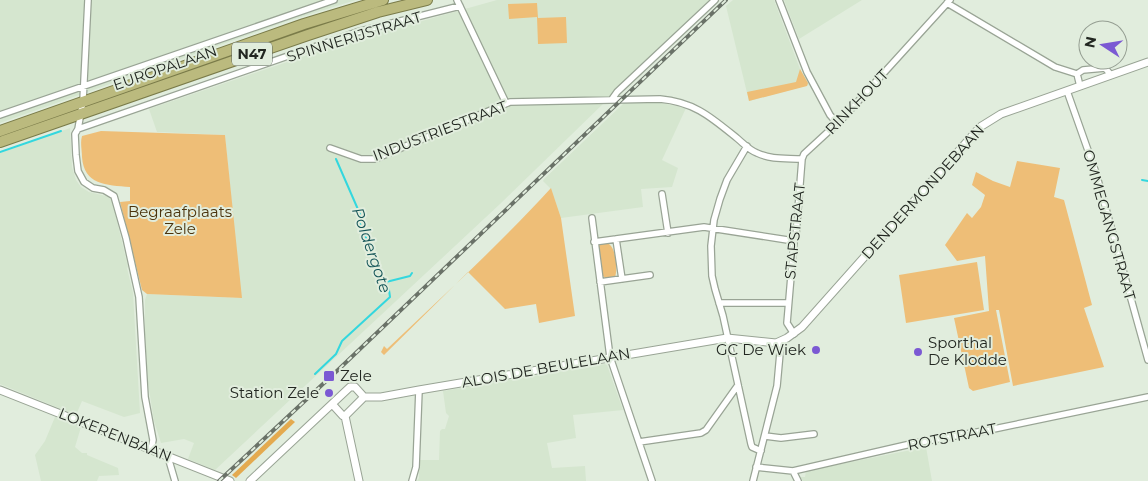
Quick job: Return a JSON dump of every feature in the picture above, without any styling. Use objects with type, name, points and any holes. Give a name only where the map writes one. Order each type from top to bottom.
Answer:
[{"type":"highway","name":"EUROPALAAN","points":[[0,130],[320,19],[383,0]]},
{"type":"highway","name":"EUROPALAAN","points":[[0,142],[347,22],[427,0]]},
{"type":"street","points":[[88,0],[83,101],[75,140],[78,171],[80,178],[88,186],[104,190],[114,196],[137,283],[141,308],[145,397],[153,440],[151,450]]},
{"type":"street","points":[[0,115],[334,0]]},
{"type":"street","points":[[612,99],[617,92],[716,0]]},
{"type":"street","points":[[779,0],[807,72],[830,115],[837,123]]},
{"type":"street","points":[[948,2],[1055,67],[1077,74],[1084,70],[1104,68],[1111,75]]},
{"type":"street","name":"RINKHOUT","points":[[802,159],[808,150],[837,123],[948,2]]},
{"type":"street","points":[[458,3],[506,103]]},
{"type":"street","name":"SPINNERIJSTRAAT","points":[[78,129],[357,32],[458,3]]},
{"type":"street","name":"DENDERMONDEBAAN","points":[[781,342],[794,334],[815,313],[980,127],[1001,114],[1148,62]]},
{"type":"street","points":[[1077,74],[1080,86]]},
{"type":"street","name":"OMMEGANGSTRAAT","points":[[1067,91],[1096,173],[1148,360]]},
{"type":"street","name":"INDUSTRIESTRAAT","points":[[330,148],[361,159],[375,159],[506,103],[612,99],[660,99],[680,102],[704,112],[747,146]]},
{"type":"street","points":[[761,451],[752,447],[751,444],[712,276],[712,228],[727,180],[747,146],[754,152],[770,158],[802,159]]},
{"type":"street","name":"STAPSTRAAT","points":[[794,334],[787,324],[788,302],[802,159]]},
{"type":"street","points":[[662,194],[668,233]]},
{"type":"street","points":[[592,218],[610,357],[652,481]]},
{"type":"street","points":[[594,242],[704,227],[794,241]]},
{"type":"street","points":[[616,239],[622,279]]},
{"type":"street","points":[[600,282],[650,275]]},
{"type":"street","points":[[719,303],[788,302]]},
{"type":"street","name":"ALOIS DE BEULELAAN","points":[[364,397],[381,397],[727,338],[772,344],[781,342]]},
{"type":"street","points":[[753,481],[777,386],[781,342]]},
{"type":"street","points":[[639,442],[701,433],[706,430],[738,385]]},
{"type":"street","points":[[250,481],[350,387],[354,386],[364,397],[346,416]]},
{"type":"street","name":"LOKERENBAAN","points":[[0,390],[230,481]]},
{"type":"street","points":[[412,481],[416,467],[419,390]]},
{"type":"street","name":"ROTSTRAAT","points":[[756,467],[793,471],[914,443],[989,430],[1148,397]]},
{"type":"street","points":[[332,405],[343,416],[346,416]]},
{"type":"street","points":[[346,416],[360,481]]},
{"type":"street","points":[[765,436],[781,438],[814,434]]},
{"type":"street","points":[[168,457],[175,481]]},
{"type":"street","points":[[793,471],[798,481]]},
{"type":"shaded area","points":[[0,0],[356,0],[288,21],[0,123]]},
{"type":"shaded area","points":[[497,0],[710,0],[500,204],[215,470],[188,459],[194,443],[184,439],[161,443],[154,421],[148,383],[145,335],[145,300],[147,294],[241,298],[225,135],[157,132],[149,109],[340,44]]},
{"type":"shaded area","points":[[733,0],[774,0],[800,69],[809,85],[749,101],[726,6]]},
{"type":"shaded area","points":[[784,0],[862,0],[799,39]]},
{"type":"shaded area","points":[[624,103],[661,103],[686,108],[662,160],[678,168],[672,187],[641,189],[643,207],[561,218],[551,189],[543,181],[544,179]]},
{"type":"shaded area","points":[[70,128],[72,167],[76,180],[81,187],[89,192],[106,196],[112,200],[133,293],[140,413],[124,417],[82,401],[76,415],[0,384],[0,153]]},
{"type":"shaded area","points":[[605,364],[623,410],[573,415],[576,438],[547,443],[552,468],[585,466],[586,481],[417,481],[419,478],[419,460],[439,460],[440,431],[445,429],[449,416],[446,413],[443,391]]},
{"type":"shaded area","points":[[55,417],[81,427],[75,447],[82,453],[87,453],[87,455],[118,468],[119,475],[99,476],[97,481],[41,481],[35,455],[45,441]]},
{"type":"shaded area","points":[[291,419],[295,422],[236,478],[232,475]]},
{"type":"shaded area","points":[[926,447],[932,481],[803,481],[800,477],[805,477],[806,471]]},
{"type":"green space","points":[[537,3],[538,18],[566,17],[567,43],[538,44],[537,17],[509,19],[508,4]]},
{"type":"green space","points":[[800,69],[808,83],[807,86],[749,101],[747,92],[796,82]]},
{"type":"green space","name":"Begraafplaats Zele","points":[[101,131],[225,135],[242,298],[147,294],[142,290],[120,202],[130,201],[130,187],[98,182],[87,173],[84,166],[81,146],[82,136]]},
{"type":"green space","points":[[1017,161],[1060,168],[1054,197],[1064,200],[1092,305],[1084,308],[1104,367],[1013,386],[999,310],[996,310],[1010,382],[973,391],[969,388],[954,318],[989,311],[985,256],[957,261],[945,245],[967,213],[972,218],[981,207],[985,195],[972,185],[976,172],[1010,187]]},
{"type":"green space","points":[[551,188],[561,218],[575,316],[539,323],[536,304],[505,309],[468,272]]},
{"type":"green space","points":[[609,244],[613,250],[616,264],[615,277],[606,279],[602,275],[598,246]]},
{"type":"green space","points":[[977,262],[984,310],[906,323],[899,275]]},
{"type":"green space","points":[[456,284],[384,355],[381,352],[384,346],[387,349]]},
{"type":"waterway","name":"Poldergote","points":[[0,152],[61,131]]},
{"type":"waterway","name":"Poldergote","points":[[315,374],[336,354],[342,341],[390,297],[389,290],[359,222],[360,214],[336,159]]},
{"type":"waterway","points":[[1142,180],[1148,181]]},
{"type":"waterway","points":[[386,282],[410,276],[412,273]]},
{"type":"railway","points":[[219,481],[726,0]]},
{"type":"place","name":"GC De Wiek","points":[[816,350]]},
{"type":"place","name":"Sporthal De Klodde","points":[[918,352]]},
{"type":"place","name":"Zele","points":[[329,376]]},
{"type":"place","name":"Station Zele","points":[[329,393]]}]
